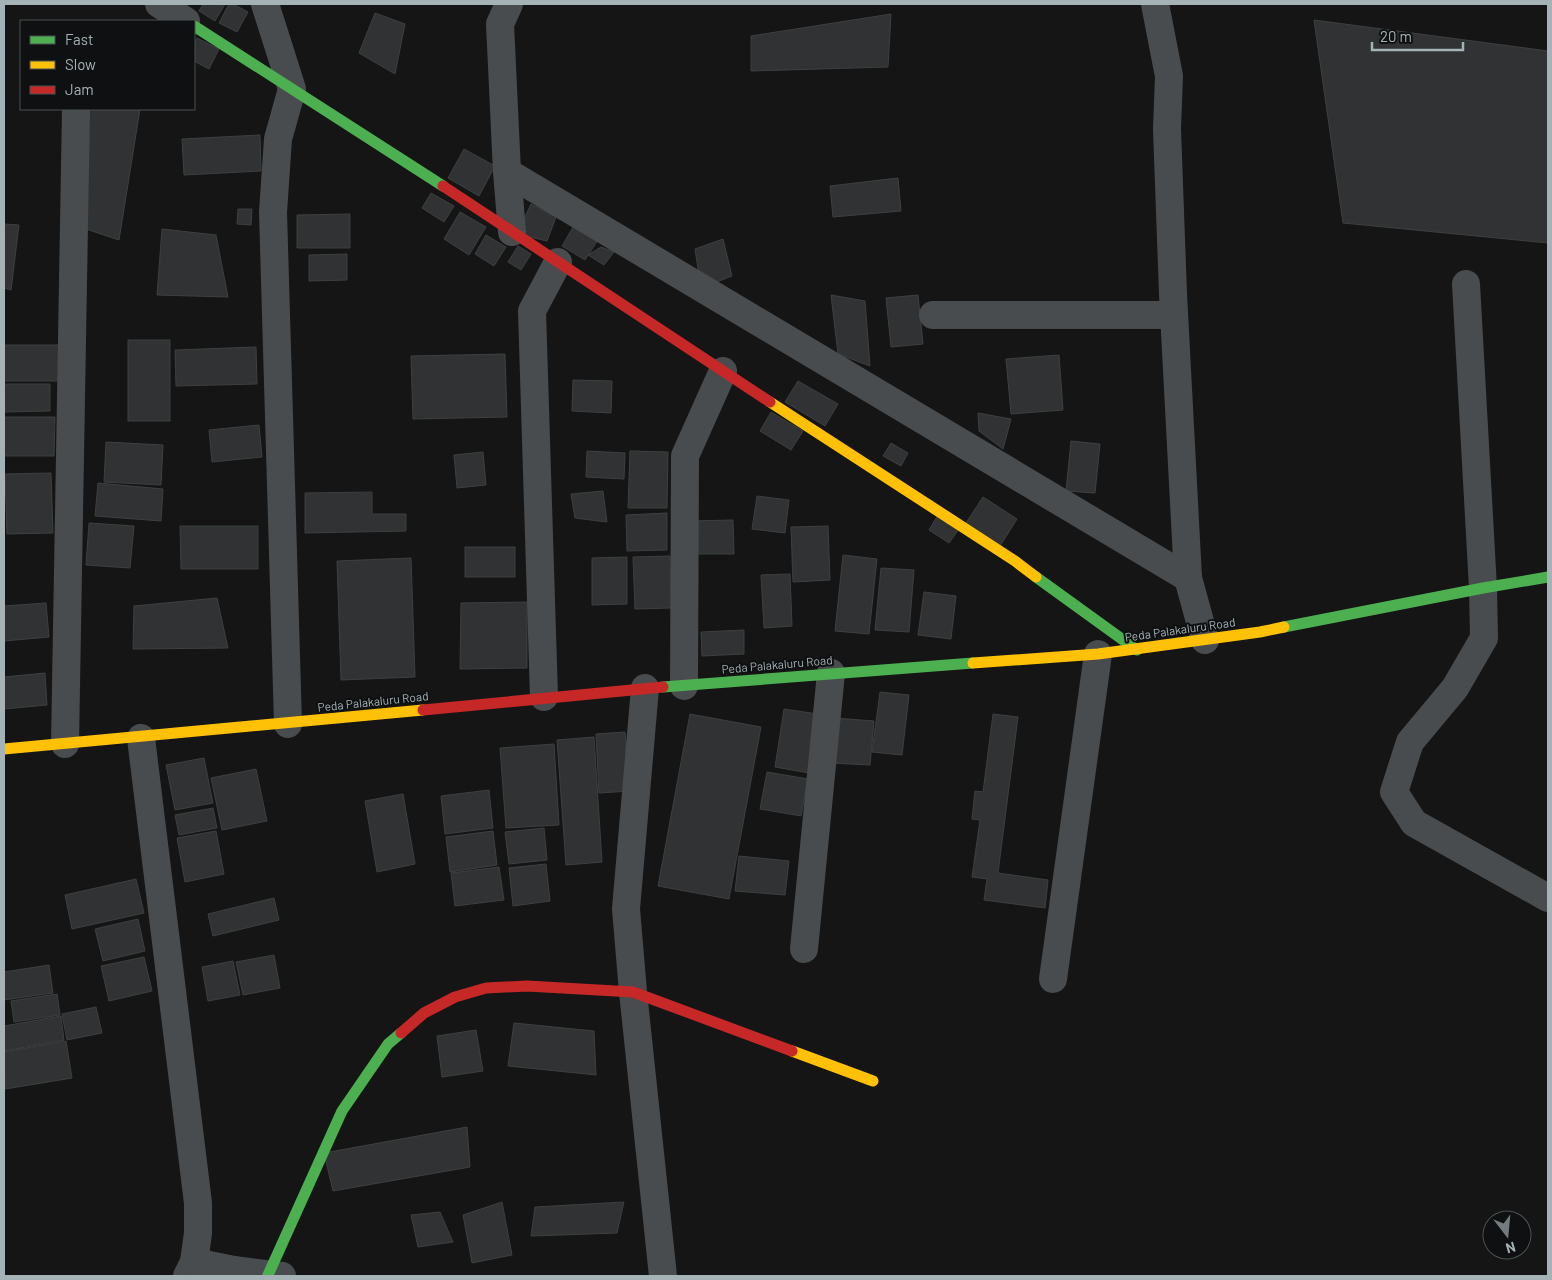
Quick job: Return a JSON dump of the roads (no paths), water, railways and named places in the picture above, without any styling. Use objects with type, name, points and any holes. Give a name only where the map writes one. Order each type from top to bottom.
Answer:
[{"type":"street","points":[[159,4],[184,20]]},
{"type":"street","points":[[265,4],[292,89],[278,139],[273,212],[288,724]]},
{"type":"street","points":[[1155,4],[1169,76],[1167,129],[1174,315],[1188,578],[1205,640]]},
{"type":"street","points":[[501,11],[507,172],[512,232]]},
{"type":"street","points":[[195,27],[1015,561],[1137,650]]},
{"type":"street","points":[[65,744],[76,110]]},
{"type":"street","points":[[507,172],[1188,578]]},
{"type":"street","points":[[544,697],[532,311],[558,262]]},
{"type":"street","points":[[1466,284],[1483,588],[1484,638],[1455,688],[1410,742],[1394,792],[1414,823],[1548,898]]},
{"type":"street","points":[[933,315],[1174,315]]},
{"type":"street","points":[[684,686],[685,456],[723,371]]},
{"type":"street","name":"Peda Palakaluru Road","points":[[4,749],[141,738],[645,688],[1137,650],[1260,632],[1548,577]]},
{"type":"street","points":[[1052,979],[1098,654]]},
{"type":"street","points":[[804,949],[831,673]]},
{"type":"street","points":[[645,688],[626,909],[663,1276]]},
{"type":"street","points":[[141,738],[198,1203],[198,1233],[191,1269],[275,1275],[342,1111],[388,1044],[424,1013],[455,997],[486,988],[527,986],[633,992],[873,1081]]}]
